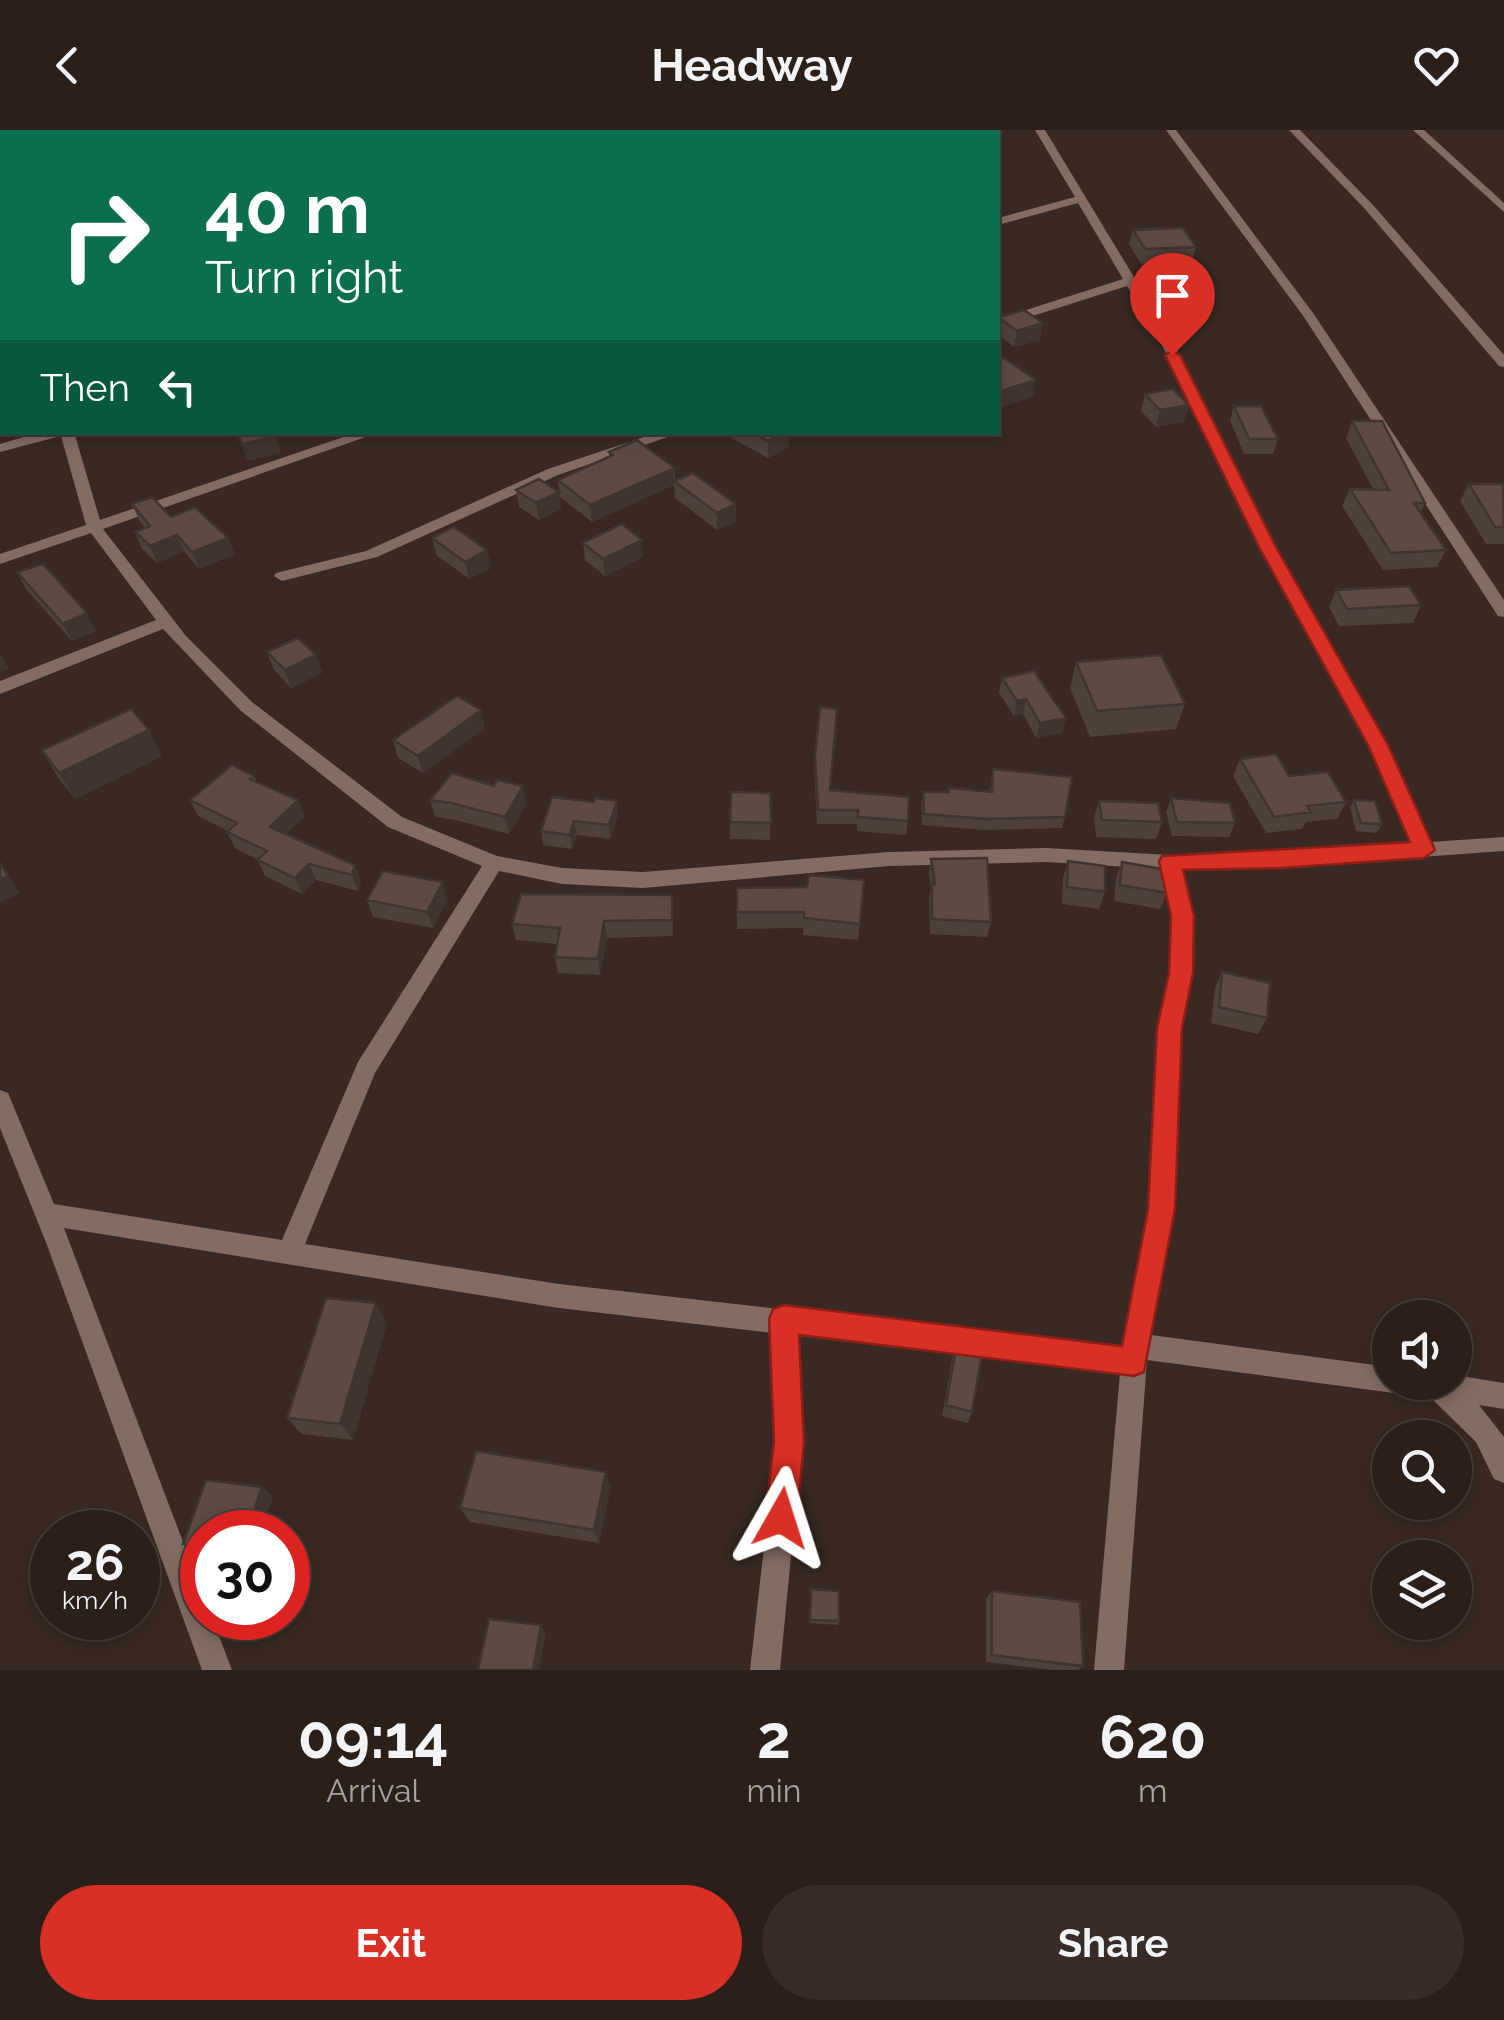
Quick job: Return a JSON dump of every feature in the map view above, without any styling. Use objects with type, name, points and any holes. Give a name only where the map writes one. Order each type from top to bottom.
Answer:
[{"type":"street","points":[[1040,130],[1163,335],[1268,547],[1378,745],[1424,850]]},
{"type":"street","points":[[1171,130],[1309,316],[1504,612]]},
{"type":"street","points":[[1294,130],[1369,207],[1504,363]]},
{"type":"street","points":[[1418,130],[1504,209]]},
{"type":"street","points":[[1000,221],[1083,199]]},
{"type":"street","points":[[1000,321],[1130,282]]},
{"type":"street","points":[[0,448],[48,435]]},
{"type":"street","points":[[68,435],[94,527],[164,623],[246,706],[395,822],[494,863],[562,876],[643,880],[889,859],[1046,855],[1170,862],[1281,860],[1504,844]]},
{"type":"street","points":[[0,559],[365,435]]},
{"type":"street","points":[[282,576],[371,554],[539,478],[666,435]]},
{"type":"street","points":[[0,688],[164,623]]},
{"type":"street","points":[[1109,1670],[1135,1354],[1161,1209],[1169,1028],[1181,973],[1182,916],[1170,862]]},
{"type":"street","points":[[289,1253],[366,1069],[494,863]]},
{"type":"street","points":[[3,1115],[46,1214],[217,1670]]},
{"type":"street","points":[[46,1214],[559,1296],[1372,1378]]},
{"type":"street","points":[[765,1670],[789,1442],[784,1319]]},
{"type":"street","points":[[1472,1391],[1504,1396]]},
{"type":"street","points":[[1454,1400],[1486,1431],[1504,1469]]},
{"type":"building","points":[[1183,228],[1196,247],[1145,249],[1133,230]]},
{"type":"building","points":[[1024,310],[1043,323],[1017,331],[1000,316]]},
{"type":"building","points":[[1004,358],[1036,380],[1000,391],[1000,359]]},
{"type":"building","points":[[1173,389],[1189,405],[1160,410],[1145,394]]},
{"type":"building","points":[[1234,406],[1261,406],[1278,439],[1249,439]]},
{"type":"building","points":[[1352,421],[1382,421],[1425,503],[1414,503],[1446,550],[1391,553],[1350,489],[1389,490]]},
{"type":"building","points":[[238,435],[276,436],[242,444]]},
{"type":"building","points":[[757,435],[779,435],[768,441]]},
{"type":"building","points":[[637,440],[675,468],[590,505],[558,480],[613,455],[609,452]]},
{"type":"building","points":[[693,473],[736,504],[717,513],[674,481]]},
{"type":"building","points":[[539,479],[559,492],[536,503],[516,490]]},
{"type":"building","points":[[1469,484],[1503,484],[1504,527],[1495,527]]},
{"type":"building","points":[[152,497],[171,517],[195,507],[228,538],[192,552],[177,535],[150,546],[135,532],[150,526],[132,504]]},
{"type":"building","points":[[622,524],[642,540],[603,559],[583,543]]},
{"type":"building","points":[[454,527],[487,550],[465,562],[432,538]]},
{"type":"building","points":[[43,564],[87,613],[63,624],[17,572]]},
{"type":"building","points":[[1409,586],[1421,605],[1347,609],[1336,590]]},
{"type":"building","points":[[298,638],[316,655],[285,670],[267,652]]},
{"type":"building","points":[[1161,655],[1185,704],[1097,711],[1076,662]]},
{"type":"building","points":[[1034,671],[1066,718],[1040,723],[1026,699],[1017,701],[1002,678]]},
{"type":"building","points":[[457,696],[481,710],[418,756],[393,740]]},
{"type":"building","points":[[820,707],[837,709],[830,790],[909,797],[908,821],[858,817],[858,810],[818,810],[815,755]]},
{"type":"building","points":[[131,709],[149,730],[59,773],[42,750]]},
{"type":"building","points":[[1276,754],[1289,776],[1328,772],[1346,802],[1307,806],[1311,812],[1274,817],[1240,759]]},
{"type":"building","points":[[232,765],[254,776],[250,779],[298,800],[270,827],[355,865],[352,875],[309,864],[295,878],[257,860],[267,851],[227,832],[237,823],[190,800]]},
{"type":"building","points":[[993,769],[1072,777],[1065,817],[987,819],[924,814],[923,792],[949,792],[949,788],[992,792]]},
{"type":"building","points":[[452,773],[494,786],[497,780],[523,786],[505,817],[430,800]]},
{"type":"building","points":[[731,792],[770,793],[771,823],[730,822]]},
{"type":"building","points":[[552,797],[617,801],[609,825],[574,821],[570,835],[541,831]]},
{"type":"building","points":[[1171,798],[1230,803],[1235,823],[1177,822]]},
{"type":"building","points":[[1354,800],[1375,801],[1382,824],[1361,823]]},
{"type":"building","points":[[1099,801],[1158,803],[1162,822],[1102,820]]},
{"type":"building","points":[[987,858],[991,922],[932,919],[932,883],[935,884],[931,859]]},
{"type":"building","points":[[1068,861],[1105,866],[1105,892],[1067,887]]},
{"type":"building","points":[[1122,862],[1168,870],[1167,893],[1120,885]]},
{"type":"building","points":[[0,863],[8,876],[0,880]]},
{"type":"building","points":[[383,871],[443,882],[427,912],[367,900]]},
{"type":"building","points":[[809,875],[864,880],[860,924],[804,918],[804,912],[737,912],[737,888],[807,887]]},
{"type":"building","points":[[521,894],[672,895],[672,920],[604,921],[598,959],[555,957],[560,928],[512,924]]},
{"type":"building","points":[[1222,972],[1270,983],[1267,1018],[1219,1007]]},
{"type":"building","points":[[326,1298],[376,1303],[340,1424],[287,1418]]},
{"type":"building","points":[[956,1347],[982,1354],[972,1412],[946,1405]]},
{"type":"building","points":[[476,1451],[606,1472],[594,1530],[460,1508]]},
{"type":"building","points":[[206,1480],[262,1487],[254,1510],[195,1510]]},
{"type":"building","points":[[811,1589],[839,1591],[839,1621],[810,1620]]},
{"type":"building","points":[[992,1591],[1080,1602],[1083,1666],[992,1655]]},
{"type":"building","points":[[489,1619],[541,1625],[533,1670],[478,1670]]},
{"type":"route","points":[[781,1518],[789,1442],[784,1319],[1134,1362],[1161,1209],[1169,1028],[1181,973],[1182,916],[1170,862],[1281,860],[1424,850],[1378,745],[1268,547],[1172,355]]}]
